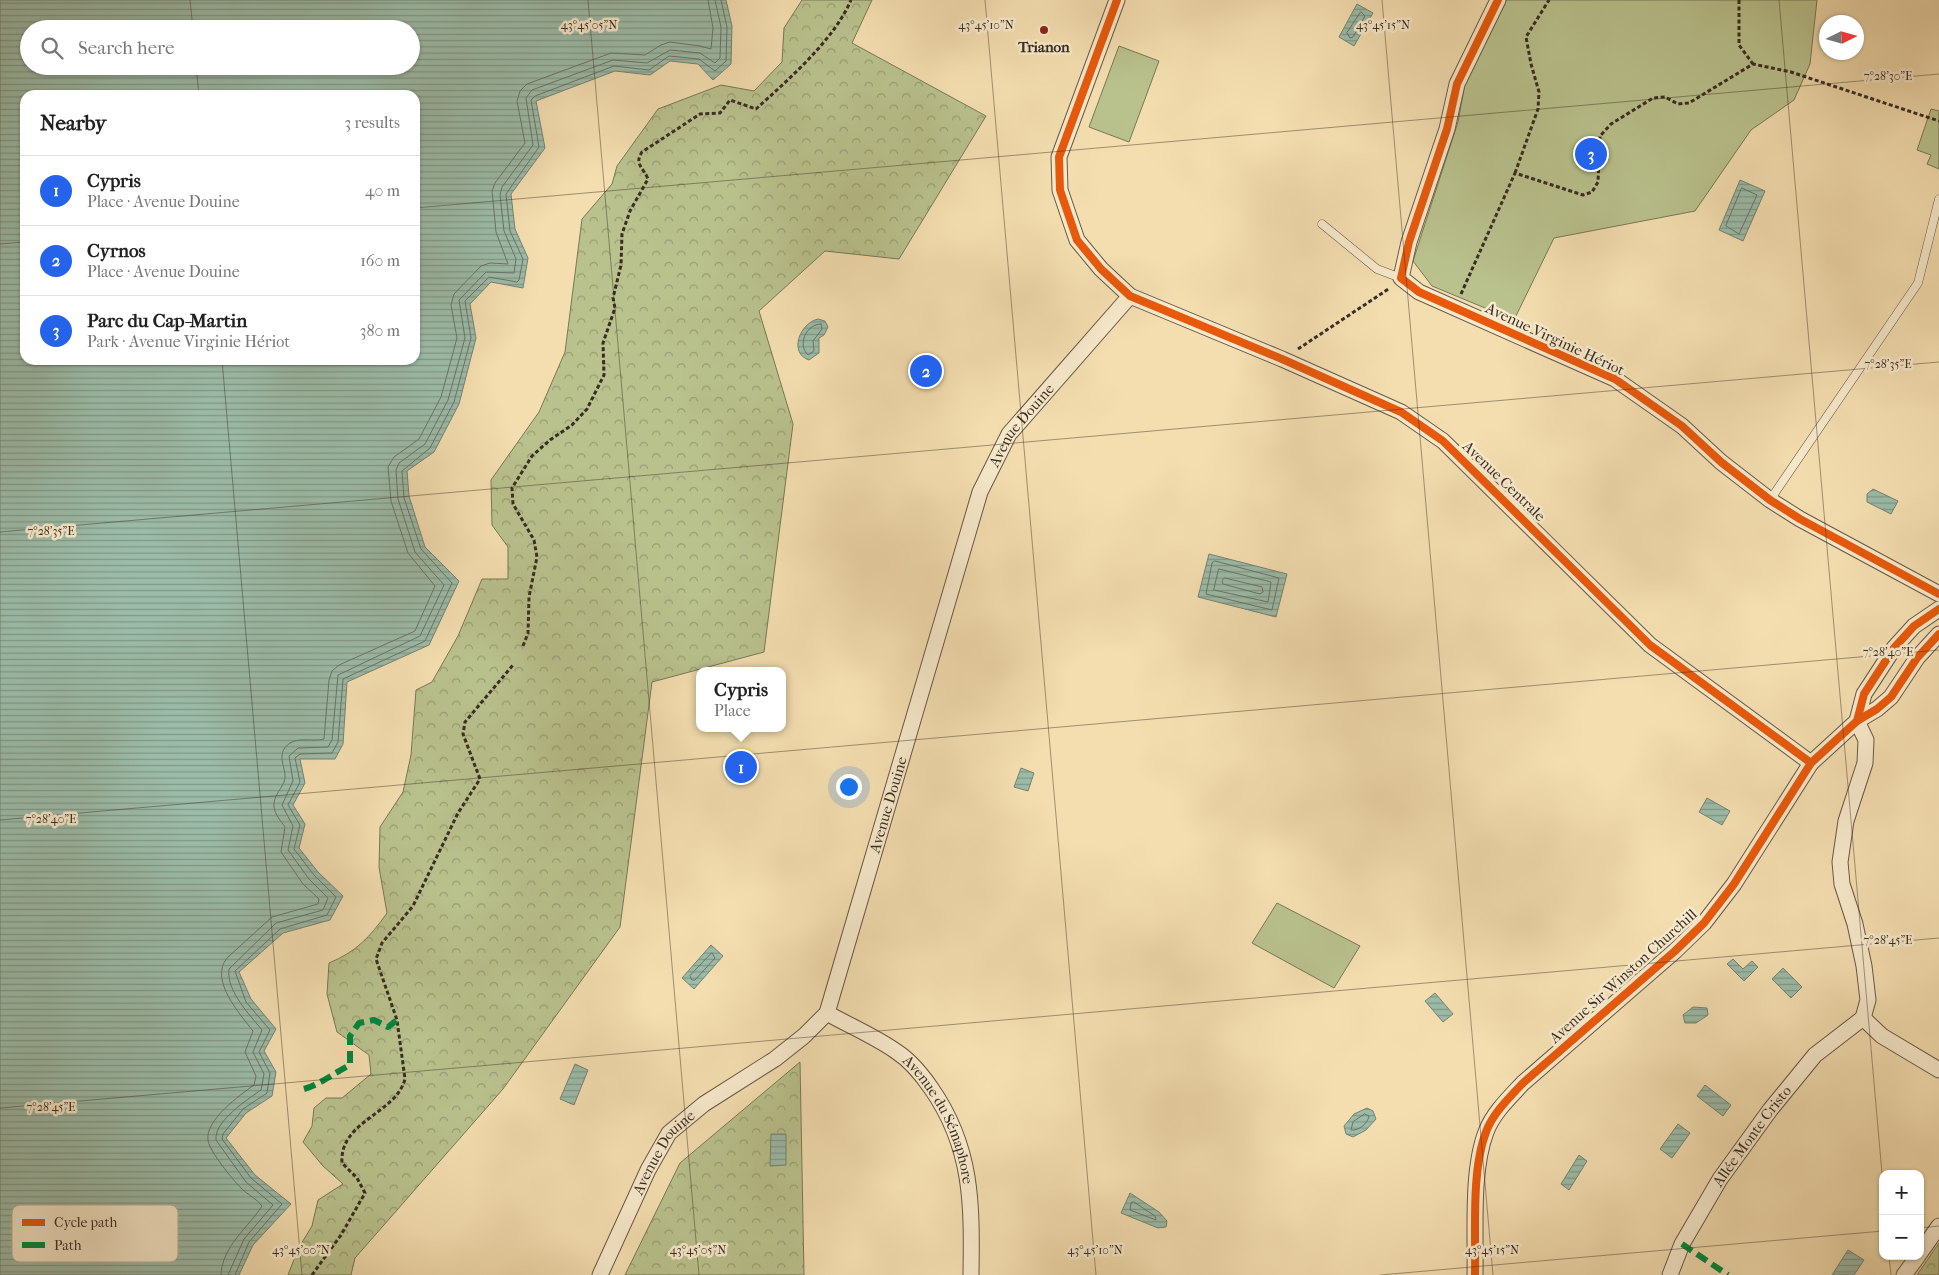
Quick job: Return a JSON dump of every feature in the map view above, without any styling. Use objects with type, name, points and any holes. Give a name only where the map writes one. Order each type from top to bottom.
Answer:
[{"type":"street","points":[[1117,0],[1059,157],[1060,190],[1077,240],[1101,269],[1130,296]]},
{"type":"street","points":[[1401,278],[1409,242],[1447,128],[1457,84],[1498,0]]},
{"type":"street","name":"Avenue Virginie Hériot","points":[[1401,278],[1419,292],[1615,379],[1682,426],[1721,462],[1770,500],[1808,524],[1939,594]]},
{"type":"street","name":"Avenue Centrale","points":[[1130,296],[1282,359],[1401,412],[1444,441],[1650,645],[1810,763]]},
{"type":"street","name":"Avenue Douine","points":[[600,1275],[648,1170],[669,1133],[704,1104],[775,1059],[804,1036],[827,1013],[980,492],[1009,434],[1130,296]]},
{"type":"street","points":[[1939,608],[1914,626],[1894,648],[1864,694],[1857,721],[1866,740],[1865,762],[1846,821],[1840,862],[1842,884],[1855,924],[1864,966],[1868,1000],[1863,1018],[1882,1036],[1939,1070]]},
{"type":"street","name":"Avenue Sir Winston Churchill","points":[[1475,1275],[1478,1169],[1486,1132],[1501,1107],[1523,1083],[1675,951],[1713,914],[1810,763],[1857,721],[1877,709],[1890,697],[1916,658],[1939,634]]},
{"type":"street","name":"Avenue du Sémaphore","points":[[827,1013],[898,1052],[922,1075],[948,1112],[967,1169],[972,1219],[971,1275]]},
{"type":"street","name":"Allée Monte Cristo","points":[[1670,1275],[1682,1244],[1720,1179],[1770,1110],[1815,1055],[1863,1018]]},
{"type":"street","points":[[1924,1247],[1939,1226]]},
{"type":"street","points":[[1904,1275],[1915,1260]]},
{"type":"lane","points":[[1770,500],[1918,283],[1939,199]]},
{"type":"lane","points":[[1322,224],[1377,269],[1401,278]]},
{"type":"path","points":[[523,646],[528,633],[529,597],[537,557],[534,540],[513,504],[512,488],[532,456],[550,440],[572,425],[587,409],[604,375],[603,343],[615,308],[613,298],[620,265],[622,234],[630,211],[648,179],[638,165],[639,156],[642,152],[700,114],[720,113],[730,100],[756,109],[796,72],[845,14],[851,0]]},
{"type":"path","points":[[1454,307],[1515,173],[1538,109],[1539,92],[1526,37],[1549,0]]},
{"type":"path","points":[[1739,0],[1739,45],[1753,64],[1792,72],[1939,121]]},
{"type":"path","points":[[1515,173],[1583,194],[1592,192],[1598,182],[1600,136],[1610,124],[1653,98],[1665,97],[1678,104],[1689,102],[1753,64]]},
{"type":"path","points":[[1282,359],[1382,295],[1401,278]]},
{"type":"path","points":[[312,1275],[341,1235],[365,1193],[358,1178],[342,1163],[343,1145],[365,1120],[397,1096],[403,1087],[405,1079],[397,1020],[376,959],[382,943],[413,906],[458,813],[480,779],[463,734],[466,722],[513,665]]},
{"type":"green space","points":[[802,0],[872,0],[852,43],[986,116],[899,259],[825,251],[759,311],[793,424],[764,652],[708,667],[696,667],[696,670],[652,682],[620,927],[503,1089],[355,1258],[351,1275],[288,1275],[298,1249],[312,1226],[318,1200],[343,1184],[323,1166],[303,1142],[312,1126],[314,1108],[326,1098],[342,1098],[371,1074],[369,1055],[337,1032],[327,994],[329,963],[339,959],[362,943],[387,913],[379,867],[380,827],[403,792],[411,755],[416,690],[432,682],[458,636],[482,579],[508,579],[508,547],[492,525],[491,480],[539,412],[565,352],[582,219],[612,184],[617,166],[658,109],[721,85],[754,91],[782,62],[784,28]]},
{"type":"green space","points":[[1506,0],[1817,0],[1810,64],[1794,100],[1751,130],[1695,211],[1554,238],[1514,320],[1432,286],[1413,261],[1458,122],[1466,78]]},
{"type":"green space","points":[[1119,46],[1159,61],[1129,142],[1089,127]]},
{"type":"green space","points":[[1931,109],[1939,111],[1939,169],[1927,164],[1931,155],[1917,150]]},
{"type":"green space","points":[[1277,903],[1360,946],[1334,988],[1252,943]]},
{"type":"green space","points":[[800,1062],[804,1275],[625,1275],[680,1163]]},
{"type":"green space","points":[[1939,1243],[1939,1275],[1917,1275]]},
{"type":"water","points":[[0,0],[726,0],[732,26],[731,64],[713,80],[698,64],[670,61],[650,75],[615,71],[536,101],[545,148],[511,194],[515,229],[528,258],[523,288],[491,282],[470,304],[476,338],[459,404],[434,452],[407,471],[409,496],[425,547],[459,581],[429,645],[347,682],[343,744],[335,759],[300,759],[305,783],[293,805],[305,824],[299,848],[318,872],[343,896],[330,920],[283,933],[239,972],[251,999],[276,1029],[264,1051],[276,1072],[272,1096],[246,1113],[226,1138],[255,1175],[291,1204],[253,1245],[239,1275],[0,1275]]},
{"type":"water","points":[[1357,4],[1373,13],[1354,46],[1339,37]]},
{"type":"water","points":[[1740,180],[1765,191],[1743,241],[1719,230]]},
{"type":"water","points":[[818,319],[825,321],[828,327],[824,335],[819,338],[819,353],[809,360],[799,351],[799,338],[806,326]]},
{"type":"water","points":[[1873,489],[1898,501],[1891,514],[1867,502],[1867,494]]},
{"type":"water","points":[[1209,554],[1287,574],[1276,617],[1198,597]]},
{"type":"water","points":[[1021,768],[1034,773],[1028,791],[1014,787]]},
{"type":"water","points":[[1707,798],[1730,811],[1722,825],[1699,812]]},
{"type":"water","points":[[711,945],[723,956],[694,989],[682,978]]},
{"type":"water","points":[[1733,959],[1743,969],[1752,961],[1758,967],[1744,981],[1727,964]]},
{"type":"water","points":[[1783,968],[1802,987],[1791,998],[1772,979]]},
{"type":"water","points":[[1435,993],[1453,1014],[1443,1022],[1425,1001]]},
{"type":"water","points":[[1693,1007],[1707,1008],[1708,1015],[1696,1023],[1685,1023],[1683,1015]]},
{"type":"water","points":[[575,1064],[588,1070],[574,1105],[560,1099]]},
{"type":"water","points":[[1705,1085],[1731,1105],[1723,1116],[1697,1096]]},
{"type":"water","points":[[1367,1108],[1373,1111],[1376,1119],[1366,1130],[1353,1137],[1346,1134],[1344,1126],[1354,1114]]},
{"type":"water","points":[[1678,1124],[1690,1133],[1672,1158],[1660,1149]]},
{"type":"water","points":[[771,1134],[786,1134],[786,1165],[770,1166]]},
{"type":"water","points":[[1579,1155],[1587,1161],[1569,1190],[1561,1184]]},
{"type":"water","points":[[1130,1193],[1159,1212],[1167,1221],[1166,1227],[1158,1228],[1121,1213]]},
{"type":"water","points":[[1848,1250],[1864,1260],[1854,1275],[1832,1275]]},
{"type":"marked path","points":[[304,1089],[350,1065],[350,1036],[359,1023],[374,1020],[388,1027],[397,1020]]},
{"type":"marked path","points":[[1682,1244],[1728,1275]]},
{"type":"cycle path","points":[[1117,0],[1059,157],[1060,190],[1077,240],[1101,269],[1130,296],[1282,359],[1401,412],[1443,441],[1650,645],[1811,763]]},
{"type":"cycle path","points":[[1498,0],[1457,84],[1447,129],[1409,242],[1401,278],[1419,292],[1615,379],[1682,426],[1721,462],[1770,500],[1800,519],[1939,594]]},
{"type":"cycle path","points":[[1857,721],[1864,694],[1894,648],[1914,626],[1939,609]]},
{"type":"cycle path","points":[[1475,1275],[1475,1202],[1478,1165],[1486,1132],[1497,1112],[1523,1083],[1675,951],[1704,923],[1734,884],[1811,763],[1857,721],[1877,709],[1891,697],[1917,658],[1939,634]]},
{"type":"place","name":"Trianon","points":[[1044,30]]},
{"type":"place","name":"Parc du Cap-Martin","points":[[1591,154]]},
{"type":"place","name":"Cyrnos","points":[[926,371]]},
{"type":"place","name":"Cypris","points":[[741,767]]}]
